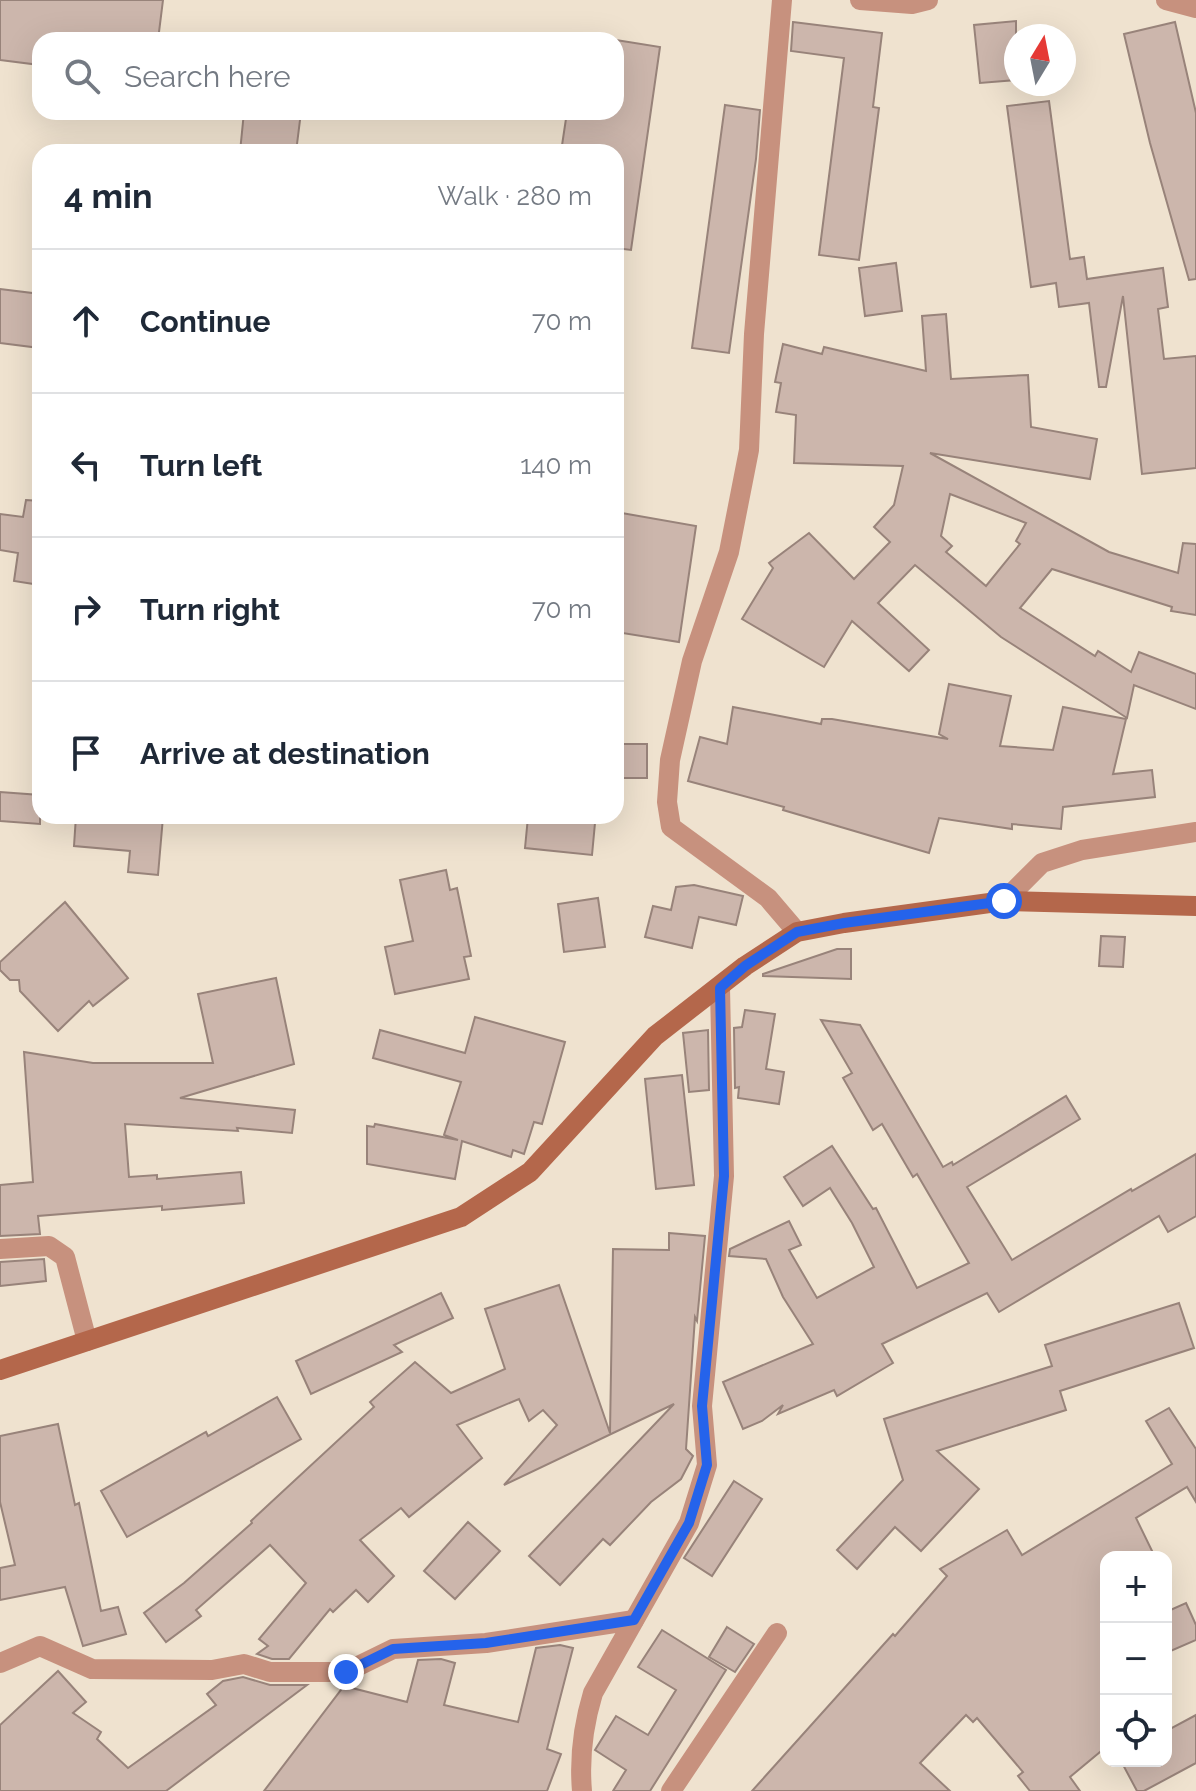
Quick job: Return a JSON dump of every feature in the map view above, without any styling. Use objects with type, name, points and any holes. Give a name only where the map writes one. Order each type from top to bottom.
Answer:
[{"type":"street","points":[[782,0],[754,334],[749,450],[729,552],[692,661],[670,760],[667,802],[671,827],[768,898],[797,932]]},
{"type":"street","points":[[860,0],[912,4],[928,0]]},
{"type":"street","points":[[1166,0],[1196,8]]},
{"type":"street","points":[[1004,901],[1042,863],[1082,850],[1196,832]]},
{"type":"street","points":[[0,1370],[461,1217],[530,1172],[655,1036],[745,966],[797,932],[859,920],[1004,901],[1196,906]]},
{"type":"street","points":[[582,1791],[579,1761],[585,1718],[593,1693],[689,1523],[707,1465],[702,1406],[724,1176],[720,988]]},
{"type":"street","points":[[0,1249],[49,1246],[65,1257],[87,1341]]},
{"type":"street","points":[[0,1663],[40,1646],[92,1669],[212,1670],[244,1664],[270,1672],[346,1672],[393,1649],[486,1643],[634,1620]]},
{"type":"street","points":[[671,1791],[777,1633]]},
{"type":"building","points":[[0,0],[163,0],[159,32],[32,32],[32,64],[0,60]]},
{"type":"building","points":[[1016,21],[1016,24],[1004,24],[1004,81],[980,83],[974,25]]},
{"type":"building","points":[[793,22],[882,33],[873,107],[879,108],[859,260],[819,255],[844,58],[791,51]]},
{"type":"building","points":[[1175,22],[1196,113],[1196,279],[1189,280],[1150,143],[1124,34]]},
{"type":"building","points":[[624,41],[660,47],[631,250],[624,249],[624,144],[562,144],[566,120],[624,120]]},
{"type":"building","points":[[1049,101],[1070,259],[1084,257],[1087,279],[1163,268],[1168,307],[1158,309],[1164,359],[1196,356],[1196,468],[1142,474],[1123,296],[1106,387],[1099,387],[1089,303],[1059,307],[1056,283],[1031,287],[1007,106]]},
{"type":"building","points":[[725,105],[760,110],[729,353],[692,348]]},
{"type":"building","points":[[243,120],[300,120],[297,144],[241,144]]},
{"type":"building","points":[[896,263],[902,311],[865,316],[859,268]]},
{"type":"building","points":[[0,289],[32,293],[32,347],[0,343]]},
{"type":"building","points":[[946,314],[951,379],[1028,375],[1031,427],[1097,439],[1090,479],[930,453],[1109,552],[1178,573],[1183,543],[1196,544],[1196,615],[1171,611],[1172,607],[1052,569],[1020,608],[1095,656],[1098,651],[1131,672],[1139,652],[1196,674],[1196,709],[1134,685],[1127,718],[1001,637],[915,565],[878,603],[929,650],[909,671],[852,621],[824,667],[742,619],[773,568],[769,563],[809,533],[854,579],[890,542],[874,527],[894,505],[903,466],[794,463],[796,415],[776,412],[781,383],[775,382],[783,344],[822,354],[824,347],[926,371],[922,316]],"holes":[[[950,494],[1026,523],[1016,541],[1020,544],[986,586],[946,552],[952,546],[941,536]]]},
{"type":"building","points":[[26,500],[32,500],[32,584],[14,581],[18,553],[0,550],[0,514],[23,517]]},
{"type":"building","points":[[624,513],[696,526],[679,642],[624,633]]},
{"type":"building","points":[[949,684],[1011,696],[1000,746],[1053,750],[1063,707],[1126,719],[1113,774],[1152,770],[1155,797],[1063,807],[1061,829],[1012,824],[1012,829],[939,818],[929,853],[783,810],[784,807],[688,781],[700,737],[727,744],[733,707],[821,724],[822,719],[832,719],[948,739],[939,734]]},
{"type":"building","points":[[624,744],[647,744],[647,778],[624,778]]},
{"type":"building","points":[[0,792],[32,794],[32,823],[0,821]]},
{"type":"building","points":[[75,824],[162,824],[158,875],[128,872],[130,851],[74,846]]},
{"type":"building","points":[[527,824],[595,824],[592,855],[525,848]]},
{"type":"building","points":[[446,870],[450,890],[457,888],[471,956],[464,957],[469,979],[395,994],[385,947],[413,941],[400,880]]},
{"type":"building","points":[[694,885],[743,896],[736,925],[699,917],[692,948],[645,937],[653,906],[671,910],[676,887]]},
{"type":"building","points":[[598,898],[605,947],[564,952],[558,904]]},
{"type":"building","points":[[65,902],[128,978],[93,1006],[89,1001],[58,1031],[20,991],[19,980],[10,980],[0,970],[0,962]]},
{"type":"building","points":[[1101,936],[1125,937],[1123,967],[1099,966]]},
{"type":"building","points":[[837,949],[851,949],[851,979],[763,976],[763,974]]},
{"type":"building","points":[[276,978],[294,1064],[180,1098],[295,1110],[292,1133],[125,1124],[129,1177],[157,1175],[157,1179],[241,1172],[244,1203],[38,1216],[40,1234],[0,1236],[0,1185],[33,1182],[24,1052],[93,1063],[213,1063],[198,994]]},
{"type":"building","points":[[745,1010],[775,1014],[766,1069],[784,1072],[779,1104],[738,1098],[739,1087],[735,1088],[734,1028],[742,1027]]},
{"type":"building","points":[[475,1017],[565,1042],[542,1124],[534,1122],[524,1154],[513,1150],[511,1157],[462,1141],[455,1179],[367,1164],[367,1126],[374,1127],[375,1124],[458,1140],[444,1135],[461,1082],[373,1058],[380,1030],[465,1053]]},
{"type":"building","points":[[821,1020],[860,1025],[943,1167],[952,1162],[953,1165],[1066,1096],[1080,1119],[967,1187],[1012,1260],[1196,1154],[1196,1216],[1168,1232],[1159,1216],[999,1312],[987,1293],[882,1344],[893,1363],[837,1396],[834,1390],[778,1414],[783,1405],[762,1421],[743,1429],[723,1382],[813,1344],[783,1297],[766,1259],[729,1256],[730,1249],[789,1221],[801,1245],[789,1250],[817,1298],[874,1267],[830,1188],[803,1206],[784,1177],[832,1146],[873,1209],[876,1208],[917,1288],[969,1263],[917,1174],[913,1177],[882,1124],[873,1130],[843,1078],[852,1073]]},
{"type":"building","points":[[708,1030],[709,1090],[689,1092],[683,1033]]},
{"type":"building","points":[[682,1075],[694,1185],[656,1189],[645,1079]]},
{"type":"building","points":[[669,1233],[705,1236],[697,1321],[695,1317],[686,1449],[693,1456],[681,1479],[651,1502],[610,1545],[603,1539],[560,1585],[529,1556],[674,1404],[504,1485],[557,1425],[543,1410],[529,1421],[519,1399],[457,1425],[482,1458],[409,1517],[401,1508],[360,1540],[394,1576],[368,1602],[356,1590],[333,1612],[330,1609],[289,1659],[272,1659],[257,1654],[268,1646],[259,1639],[306,1583],[270,1545],[196,1610],[201,1616],[166,1642],[144,1613],[184,1583],[252,1523],[374,1407],[370,1402],[415,1362],[451,1393],[505,1369],[485,1309],[559,1285],[610,1433],[613,1249],[669,1250]]},
{"type":"building","points":[[44,1259],[46,1281],[0,1286],[0,1262]]},
{"type":"building","points":[[441,1293],[453,1318],[394,1345],[402,1352],[311,1394],[296,1361]]},
{"type":"building","points":[[1179,1303],[1194,1348],[1060,1391],[1066,1410],[937,1451],[979,1489],[921,1551],[895,1527],[857,1569],[837,1550],[903,1480],[884,1419],[1052,1366],[1045,1345]]},
{"type":"building","points":[[277,1397],[301,1439],[127,1537],[101,1491],[206,1432],[208,1436]]},
{"type":"building","points":[[1169,1408],[1196,1449],[1196,1502],[1187,1487],[1136,1518],[1152,1551],[1100,1551],[1100,1752],[1070,1777],[1080,1791],[1030,1791],[1018,1776],[1023,1772],[977,1718],[973,1722],[966,1715],[920,1763],[950,1791],[752,1791],[947,1576],[940,1569],[1007,1530],[1022,1555],[1172,1464],[1146,1421]]},
{"type":"building","points":[[58,1424],[75,1505],[79,1503],[101,1611],[118,1607],[126,1634],[83,1646],[65,1587],[0,1600],[0,1568],[15,1565],[0,1502],[0,1436]]},
{"type":"building","points":[[734,1481],[762,1499],[712,1576],[684,1558]]},
{"type":"building","points":[[468,1522],[500,1551],[455,1599],[424,1571]]},
{"type":"building","points":[[1186,1603],[1196,1625],[1196,1640],[1172,1650],[1172,1623],[1172,1609]]},
{"type":"building","points":[[727,1627],[754,1644],[735,1672],[709,1657]]},
{"type":"building","points":[[662,1630],[726,1670],[650,1791],[613,1791],[626,1770],[595,1750],[616,1716],[648,1735],[676,1690],[638,1667]]},
{"type":"building","points":[[560,1645],[573,1648],[547,1749],[561,1754],[547,1791],[264,1791],[344,1686],[407,1702],[418,1660],[441,1659],[455,1663],[444,1705],[518,1722],[536,1648]]},
{"type":"building","points":[[58,1671],[86,1702],[73,1713],[101,1732],[97,1739],[128,1768],[216,1705],[207,1694],[223,1681],[243,1677],[270,1685],[307,1685],[166,1791],[0,1791],[0,1725]]},
{"type":"building","points":[[1196,1715],[1196,1763],[1144,1791],[1137,1791],[1124,1767],[1172,1767],[1172,1728]]},
{"type":"route","points":[[346,1672],[393,1649],[486,1643],[634,1620],[689,1523],[707,1465],[702,1406],[724,1176],[720,988],[745,966],[797,932],[1004,901]]}]
